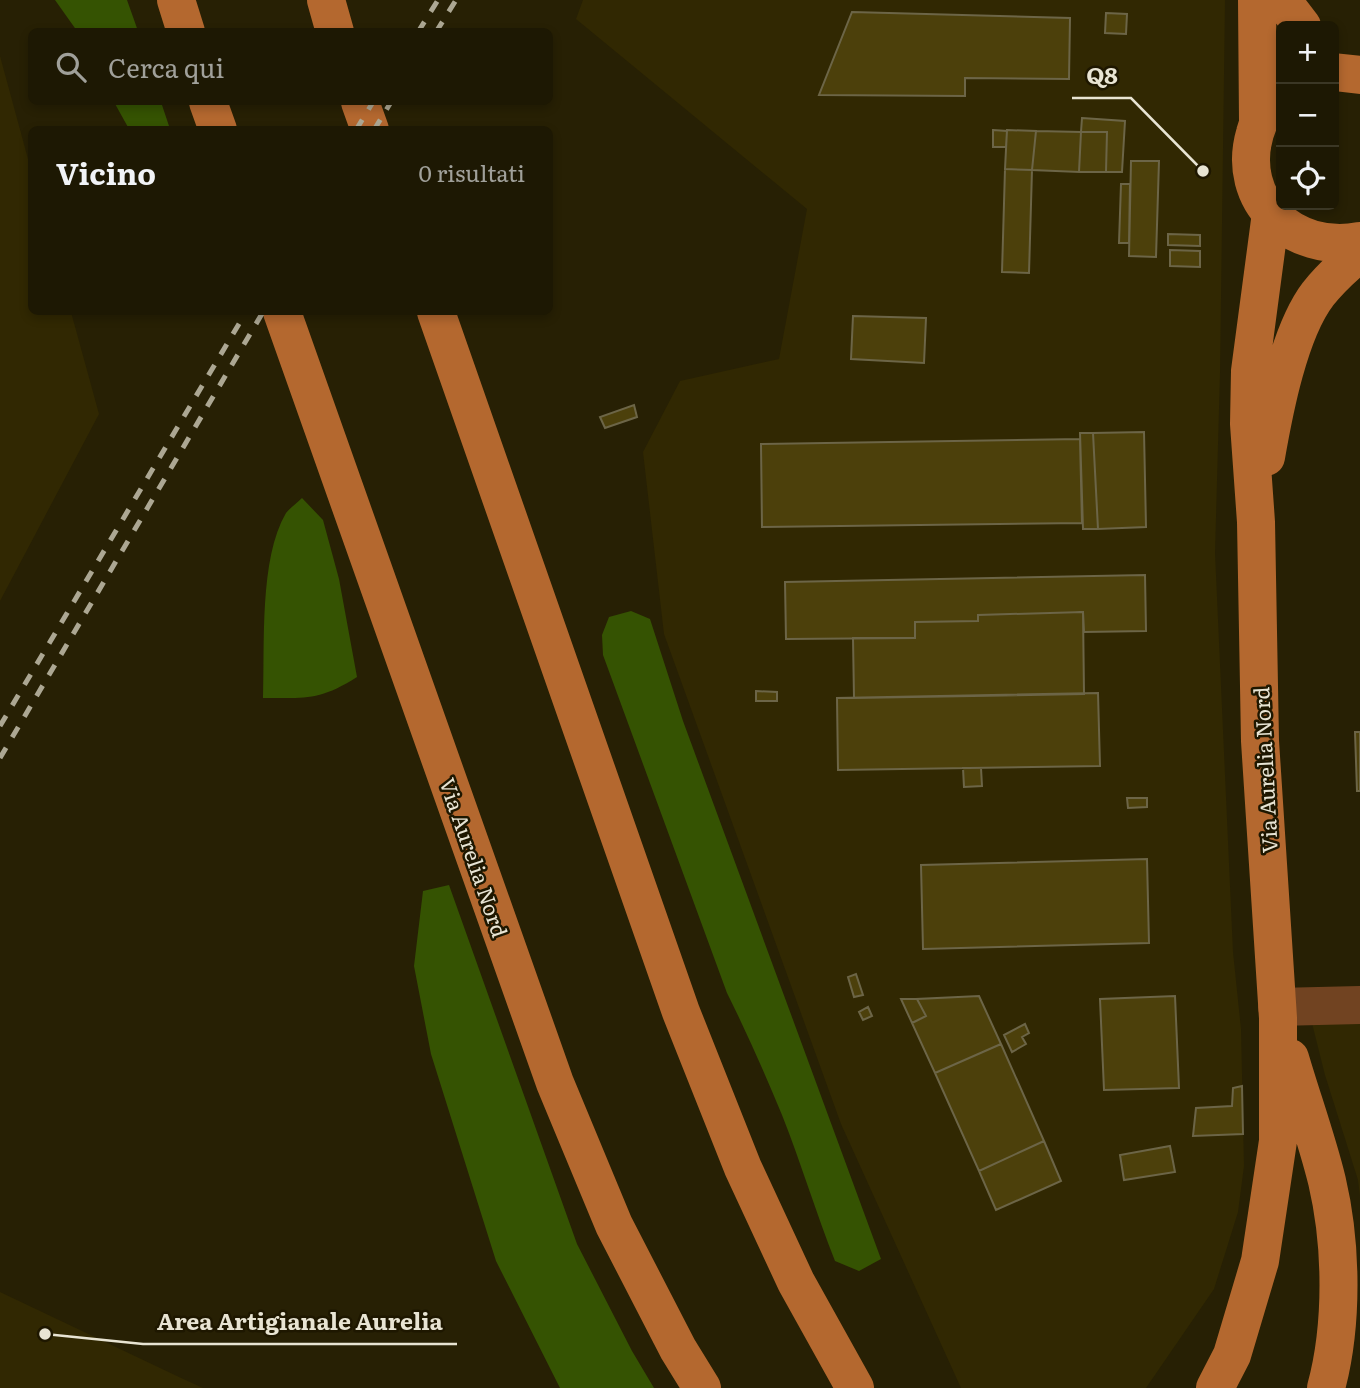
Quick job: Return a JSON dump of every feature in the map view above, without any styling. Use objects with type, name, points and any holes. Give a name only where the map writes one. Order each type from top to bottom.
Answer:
[{"type":"main road","points":[[176,0],[185,28]]},
{"type":"main road","points":[[326,0],[334,28]]},
{"type":"main road","points":[[1257,0],[1270,107],[1252,144],[1251,169],[1258,192],[1271,213],[1291,230],[1315,242],[1341,244],[1360,241]]},
{"type":"main road","points":[[1282,0],[1298,21]]},
{"type":"main road","points":[[209,105],[217,126]]},
{"type":"main road","points":[[361,105],[369,126]]},
{"type":"main road","name":"Via Aurelia Nord","points":[[1224,1371],[1260,1261],[1278,1141],[1277,1013],[1260,741],[1256,522],[1249,424],[1250,372],[1271,213]]},
{"type":"main road","name":"Via Aurelia Nord","points":[[1256,522],[1272,423],[1295,334],[1317,295],[1360,253]]},
{"type":"main road","name":"Via Aurelia Nord","points":[[283,315],[555,1083],[614,1225],[678,1349],[702,1388]]},
{"type":"main road","points":[[437,315],[681,1012],[743,1168],[796,1282],[855,1388]]},
{"type":"main road","name":"Via Aurelia Nord","points":[[1277,1013],[1327,1182],[1339,1263],[1334,1360],[1326,1388]]},
{"type":"main road","points":[[813,1313],[873,1388]]},
{"type":"main road","points":[[1202,1388],[1224,1371]]},
{"type":"street","points":[[162,0],[176,28]]},
{"type":"street","points":[[1277,1013],[1360,1005]]},
{"type":"shaded area","points":[[583,0],[1225,0],[1215,553],[1233,952],[1241,1029],[1244,1166],[1238,1212],[1214,1289],[1146,1388],[961,1388],[841,1124],[664,634],[643,452],[680,381],[779,359],[807,209],[576,19]]},
{"type":"shaded area","points":[[0,56],[28,159],[28,315],[72,315],[99,414],[0,601]]},
{"type":"shaded area","points":[[1360,990],[1360,1196],[1358,1180],[1325,1075],[1304,991]]},
{"type":"shaded area","points":[[0,1292],[179,1377],[203,1388],[0,1388]]},
{"type":"green space","points":[[55,0],[127,0],[137,28],[75,28]]},
{"type":"green space","points":[[116,105],[162,105],[169,126],[127,126]]},
{"type":"green space","points":[[302,498],[323,520],[339,579],[357,677],[322,694],[263,698],[265,603],[271,554],[286,513]]},
{"type":"green space","points":[[631,611],[650,619],[683,721],[881,1259],[859,1271],[835,1261],[782,1115],[727,993],[603,655],[602,635],[609,617]]},
{"type":"green space","points":[[449,885],[577,1244],[654,1388],[560,1388],[496,1261],[431,1054],[414,966],[423,891]]},
{"type":"building","points":[[852,12],[1070,18],[1069,79],[965,78],[965,96],[819,95]]},
{"type":"building","points":[[1106,13],[1127,14],[1126,34],[1105,33]]},
{"type":"building","points":[[1082,118],[1125,121],[1122,172],[1106,172],[1107,132],[1081,132]]},
{"type":"building","points":[[993,130],[1007,131],[1006,147],[993,147]]},
{"type":"building","points":[[1007,130],[1036,131],[1032,170],[1005,169]]},
{"type":"building","points":[[1036,131],[1081,132],[1079,172],[1032,170]]},
{"type":"building","points":[[1081,132],[1107,132],[1106,172],[1079,172]]},
{"type":"building","points":[[1131,161],[1159,161],[1156,257],[1129,256]]},
{"type":"building","points":[[1005,169],[1032,170],[1029,273],[1002,272]]},
{"type":"building","points":[[1121,184],[1130,184],[1129,243],[1119,243]]},
{"type":"building","points":[[1168,234],[1200,235],[1200,246],[1168,245]]},
{"type":"building","points":[[1170,250],[1200,251],[1200,267],[1170,266]]},
{"type":"building","points":[[853,316],[926,318],[924,363],[851,359]]},
{"type":"building","points":[[634,405],[637,417],[605,428],[600,417]]},
{"type":"building","points":[[1144,432],[1146,527],[1098,529],[1093,433]]},
{"type":"building","points":[[1080,433],[1093,433],[1098,529],[1083,529]]},
{"type":"building","points":[[1080,439],[1082,523],[762,527],[761,444]]},
{"type":"building","points":[[1145,575],[1146,631],[1084,632],[1083,612],[978,615],[978,621],[915,622],[915,638],[786,639],[785,582]]},
{"type":"building","points":[[1083,612],[1084,694],[854,698],[853,638],[915,638],[915,622],[978,621],[978,615]]},
{"type":"building","points":[[756,691],[777,692],[777,701],[756,701]]},
{"type":"building","points":[[1098,693],[1100,766],[838,770],[837,698]]},
{"type":"building","points":[[1355,732],[1360,732],[1360,791],[1357,791]]},
{"type":"building","points":[[963,768],[981,768],[982,786],[964,787]]},
{"type":"building","points":[[1127,798],[1147,798],[1147,807],[1128,808]]},
{"type":"building","points":[[1147,859],[1149,943],[923,949],[921,865]]},
{"type":"building","points":[[856,974],[863,995],[854,997],[848,977]]},
{"type":"building","points":[[979,996],[1001,1044],[935,1073],[912,1023],[926,1016],[917,999]]},
{"type":"building","points":[[1175,996],[1179,1088],[1104,1090],[1100,999]]},
{"type":"building","points":[[901,999],[917,999],[926,1016],[912,1023]]},
{"type":"building","points":[[868,1007],[872,1016],[863,1020],[859,1012]]},
{"type":"building","points":[[1025,1024],[1029,1033],[1022,1037],[1026,1044],[1012,1052],[1004,1035]]},
{"type":"building","points":[[1001,1044],[1044,1141],[979,1171],[935,1073]]},
{"type":"building","points":[[1242,1086],[1243,1134],[1193,1136],[1196,1108],[1232,1106],[1233,1088]]},
{"type":"building","points":[[1044,1141],[1061,1181],[996,1210],[979,1171]]},
{"type":"building","points":[[1170,1146],[1175,1172],[1124,1180],[1120,1155]]},
{"type":"railway","points":[[420,28],[438,0]]},
{"type":"railway","points":[[438,28],[456,0]]},
{"type":"railway","points":[[358,126],[371,105]]},
{"type":"railway","points":[[376,126],[389,105]]},
{"type":"railway","points":[[0,726],[244,315]]},
{"type":"railway","points":[[0,758],[261,315]]},
{"type":"place","name":"Q8","points":[[1203,171]]},
{"type":"place","name":"Area Artigianale Aurelia","points":[[45,1334]]}]
